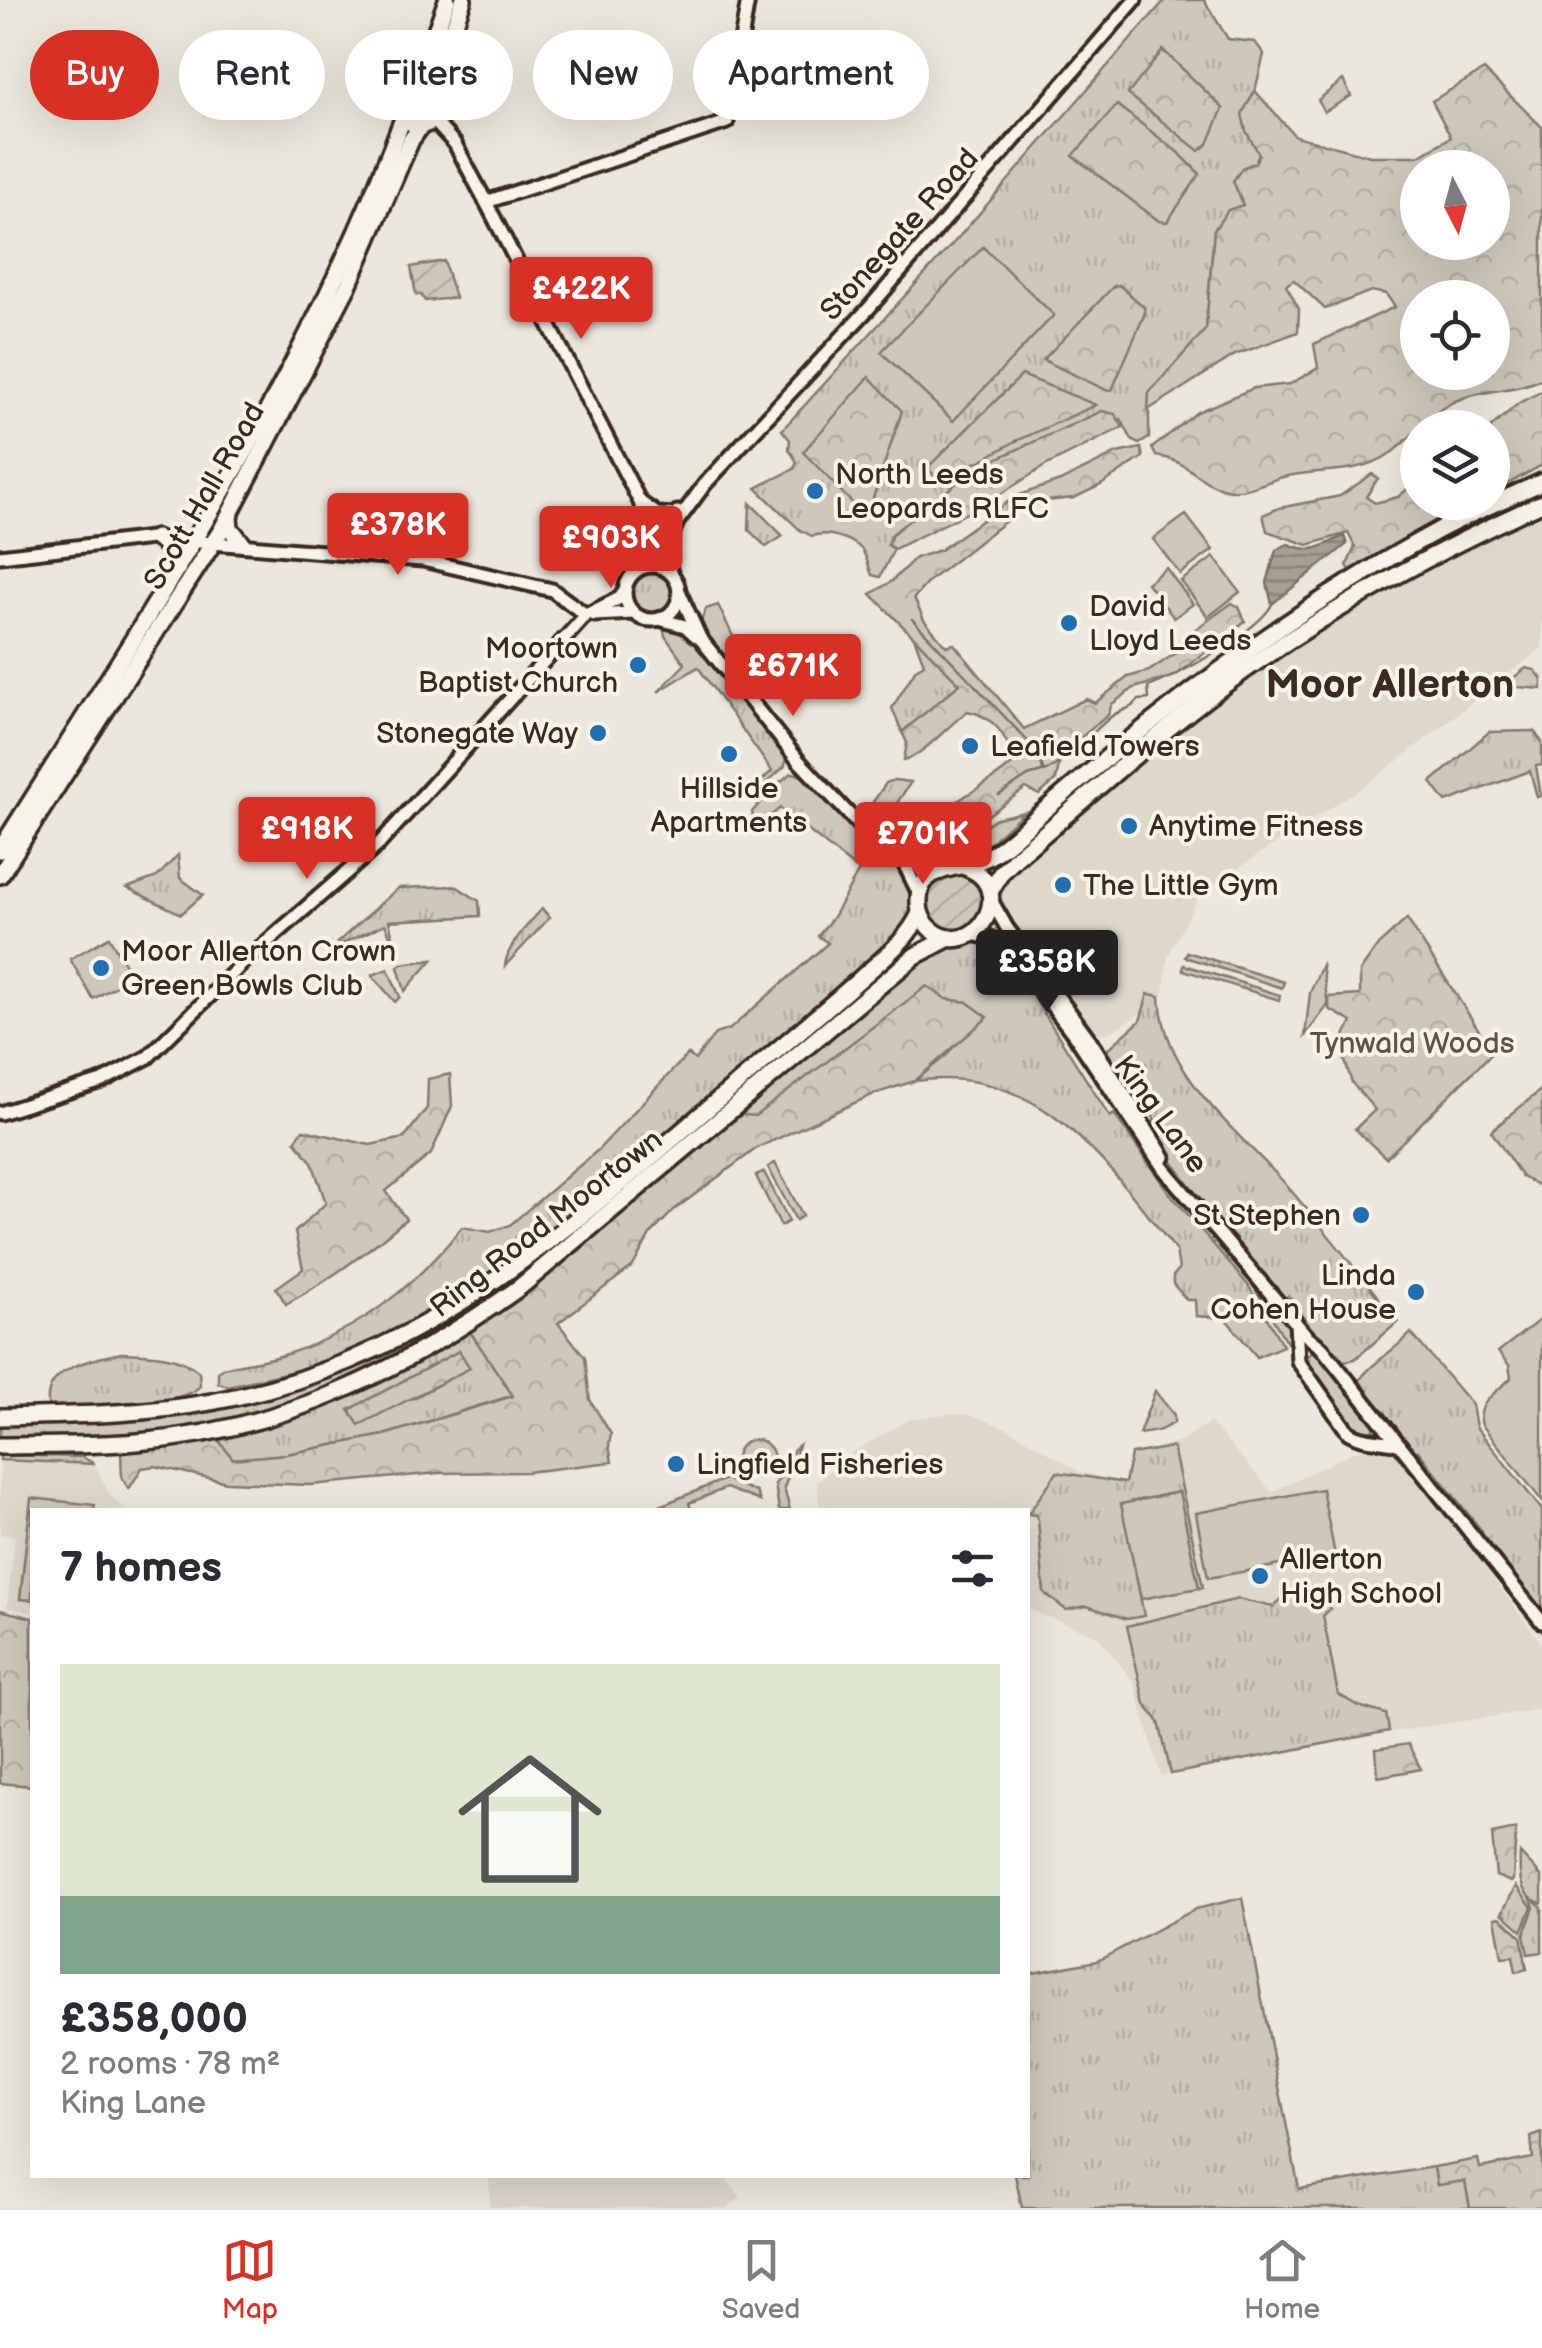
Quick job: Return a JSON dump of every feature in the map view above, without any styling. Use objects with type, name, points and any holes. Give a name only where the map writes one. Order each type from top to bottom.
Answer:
[{"type":"highway","points":[[436,30],[447,0]]},
{"type":"highway","points":[[453,30],[463,0]]},
{"type":"highway","name":"Scott Hall Road","points":[[0,850],[195,540],[334,282],[402,120]]},
{"type":"highway","points":[[410,120],[413,124],[428,124],[429,120]]},
{"type":"highway","name":"Scott Hall Road","points":[[0,875],[229,516],[326,331],[394,186],[411,140],[428,124]]},
{"type":"highway","points":[[195,540],[210,532],[263,453]]},
{"type":"highway","points":[[965,867],[1006,844],[1163,712],[1317,604],[1440,530],[1542,482]]},
{"type":"highway","points":[[990,896],[979,875],[965,867],[947,866],[929,876],[919,894],[920,912],[933,931],[950,938],[972,934],[987,919],[990,896],[1000,873],[1134,756],[1244,671],[1384,583],[1542,502]]},
{"type":"highway","points":[[229,516],[230,528],[242,543]]},
{"type":"highway","points":[[156,538],[166,545],[178,568]]},
{"type":"highway","name":"Ring Road Moortown","points":[[0,1417],[120,1413],[209,1402],[324,1372],[411,1334],[513,1270],[570,1224],[844,992],[908,934],[920,912]]},
{"type":"highway","name":"Ring Road Moortown","points":[[0,1446],[138,1442],[211,1431],[326,1398],[410,1360],[520,1287],[915,956],[950,938]]},
{"type":"street","points":[[486,202],[728,122],[748,0]]},
{"type":"street","name":"Stonegate Road","points":[[667,533],[695,497],[870,307],[1136,0]]},
{"type":"street","points":[[428,124],[455,144],[486,202],[640,502],[653,550]]},
{"type":"street","name":"Stonegate Road","points":[[667,533],[674,515],[695,497]]},
{"type":"street","points":[[640,502],[657,514],[674,515]]},
{"type":"street","points":[[640,502],[667,533],[666,554],[671,573],[700,638]]},
{"type":"street","points":[[0,1113],[102,1081],[148,1057],[244,962],[384,839],[586,615],[620,598],[632,575],[644,567],[667,533]]},
{"type":"street","points":[[0,556],[156,538],[423,560],[552,590],[586,615],[634,613],[685,626],[700,638],[798,760],[858,824],[903,861],[919,894]]},
{"type":"street","points":[[644,567],[659,566],[671,573]]},
{"type":"street","points":[[625,590],[634,613]]},
{"type":"street","points":[[657,619],[671,612],[679,592]]},
{"type":"street","points":[[903,861],[932,868],[947,866]]},
{"type":"street","name":"King Lane","points":[[990,896],[1007,928],[1090,1040],[1190,1196]]},
{"type":"street","name":"King Lane","points":[[972,934],[991,938],[1010,950],[1075,1036],[1149,1148],[1381,1420],[1542,1622]]},
{"type":"street","points":[[1296,1322],[1298,1361],[1348,1432],[1358,1438],[1400,1446]]},
{"type":"street","points":[[1300,1350],[1317,1344]]},
{"type":"street","points":[[1374,1438],[1381,1431],[1381,1420]]},
{"type":"shaded area","points":[[1542,503],[1542,648],[1369,783],[1201,892],[1168,956],[1163,996],[1148,995],[1145,1011],[1109,1033],[1090,1033],[991,900],[1001,873],[1133,756],[1321,620]]},
{"type":"shaded area","points":[[1344,536],[1347,544],[1272,604],[1267,583],[1276,550],[1288,544],[1317,548]]},
{"type":"shaded area","name":"Allerton High School","points":[[968,1414],[1009,1429],[1082,1473],[1125,1483],[1131,1454],[1179,1442],[1210,1422],[1272,1492],[1355,1451],[1388,1445],[1403,1458],[1542,1644],[1542,1709],[1360,1737],[1161,1776],[1134,1682],[1097,1636],[1030,1610],[1030,1508],[820,1508],[817,1482],[853,1452],[910,1419]]},
{"type":"shaded area","points":[[0,1460],[95,1464],[109,1494],[123,1508],[30,1508],[30,1613],[7,1607],[15,1536],[0,1534]]},
{"type":"shaded area","points":[[489,2178],[725,2178],[741,2198],[726,2208],[490,2208]]},
{"type":"green space","points":[[1165,0],[1204,0],[1228,39],[1255,42],[1264,54],[1255,91],[1242,115],[1259,153],[1255,163],[1242,168],[1243,205],[1214,230],[1206,329],[1149,393],[1149,438],[1139,444],[1132,440],[1121,419],[888,545],[894,549],[880,577],[872,575],[858,546],[838,537],[812,536],[800,530],[756,488],[794,469],[797,462],[782,430],[958,238]]},
{"type":"green space","points":[[1163,50],[1223,108],[1208,144],[1199,151],[1128,94]]},
{"type":"green space","points":[[1484,70],[1542,127],[1542,379],[1510,388],[1510,280],[1400,280],[1400,390],[1500,390],[1453,402],[1441,410],[1400,410],[1400,446],[1376,461],[1296,474],[1251,488],[1220,488],[1178,462],[1156,456],[1152,448],[1197,412],[1254,388],[1290,384],[1318,368],[1314,344],[1395,307],[1386,294],[1371,291],[1325,309],[1294,280],[1286,285],[1299,309],[1298,332],[1235,355],[1148,410],[1149,393],[1206,329],[1214,230],[1228,210],[1243,205],[1233,181],[1242,168],[1255,163],[1259,154],[1242,114],[1255,91],[1295,136],[1370,156],[1400,156],[1400,260],[1510,260],[1510,150],[1429,150],[1451,137],[1432,101]]},
{"type":"green space","points":[[1343,80],[1351,96],[1324,112],[1318,100]]},
{"type":"green space","points":[[1117,105],[1200,174],[1167,222],[1159,221],[1073,156]]},
{"type":"green space","points":[[983,247],[1054,315],[953,421],[881,352]]},
{"type":"green space","points":[[444,261],[455,298],[425,301],[416,295],[411,267]]},
{"type":"green space","points":[[1119,285],[1144,307],[1145,313],[1112,390],[1043,360],[1114,286]]},
{"type":"green space","points":[[1022,375],[1096,405],[937,478],[930,465]]},
{"type":"green space","points":[[869,377],[902,411],[864,515],[803,452]]},
{"type":"green space","points":[[1542,391],[1542,465],[1510,483],[1510,411]]},
{"type":"green space","points":[[1102,411],[1115,414],[1123,427],[1045,466],[985,504],[894,549],[888,545],[892,534],[976,468]]},
{"type":"green space","points":[[1141,448],[1143,457],[1101,485],[1074,498],[1021,509],[929,581],[914,598],[924,620],[946,646],[954,644],[1024,729],[1086,699],[1095,703],[1128,677],[1149,671],[1176,653],[1183,638],[1232,603],[1239,607],[1245,621],[1175,676],[1134,688],[1112,704],[1108,715],[1061,754],[1056,780],[1039,795],[1026,788],[934,854],[921,852],[925,835],[944,811],[1014,762],[998,729],[986,718],[968,711],[904,760],[907,743],[902,732],[960,684],[871,594],[892,581],[915,558],[940,550],[1016,496],[1060,481],[1117,453]]},
{"type":"green space","points":[[1372,474],[1378,478],[1366,497],[1375,503],[1400,495],[1400,520],[1443,520],[1351,572],[1347,565],[1355,547],[1348,533],[1308,545],[1267,531],[1263,515],[1340,496]]},
{"type":"green space","points":[[750,503],[783,536],[766,547],[749,530]]},
{"type":"green space","points":[[1186,515],[1213,550],[1180,574],[1153,539]]},
{"type":"green space","points":[[1214,557],[1240,592],[1208,617],[1181,581]]},
{"type":"green space","points":[[1166,568],[1193,604],[1174,618],[1147,583]]},
{"type":"green space","points":[[652,571],[667,577],[673,592],[667,607],[652,613],[637,607],[631,592],[637,577]]},
{"type":"green space","points":[[718,605],[754,680],[747,687],[700,623],[706,609]]},
{"type":"green space","points":[[663,626],[679,628],[704,651],[786,754],[785,766],[760,789],[749,793],[772,771],[698,667],[658,692],[685,664],[665,636]]},
{"type":"green space","points":[[914,637],[960,684],[902,732],[892,708],[916,669],[924,664]]},
{"type":"green space","points":[[1526,668],[1535,670],[1542,679],[1542,689],[1503,686]]},
{"type":"green space","points":[[1534,731],[1542,742],[1542,765],[1536,766],[1541,796],[1537,797],[1530,771],[1446,802],[1431,782],[1489,732]]},
{"type":"green space","points":[[792,773],[820,790],[862,841],[858,845],[865,851],[855,868],[780,808],[755,829],[752,812]]},
{"type":"green space","points":[[911,782],[882,825],[917,855],[931,858],[997,818],[1024,812],[981,851],[921,866],[903,861],[858,824],[886,783]]},
{"type":"green space","points":[[869,853],[900,867],[912,899],[909,924],[881,953],[627,1169],[595,1185],[584,1203],[513,1264],[394,1335],[312,1367],[228,1386],[218,1383],[218,1372],[223,1368],[290,1353],[364,1318],[406,1286],[462,1227],[490,1232],[510,1225],[598,1150],[688,1054],[695,1060],[715,1034],[730,1029],[828,943],[818,936]]},
{"type":"green space","points":[[178,855],[180,878],[203,895],[181,914],[127,888],[157,877]]},
{"type":"green space","points":[[955,873],[975,882],[984,902],[975,922],[955,931],[935,922],[926,902],[935,882]]},
{"type":"green space","points":[[456,886],[479,901],[480,916],[389,921],[396,950],[385,924],[338,946],[398,888]]},
{"type":"green space","points":[[542,909],[550,917],[505,966],[514,943]]},
{"type":"green space","name":"Tynwald Woods","points":[[1407,919],[1493,1052],[1386,1158],[1355,1129],[1375,1110],[1352,1083],[1340,1045],[1352,1022],[1329,1009],[1329,997],[1360,995],[1360,971],[1378,945]]},
{"type":"green space","name":"Moor Allerton Crown Green Bowls Club","points":[[109,937],[132,977],[93,999],[70,959]]},
{"type":"green space","points":[[989,942],[1003,949],[1110,1117],[1114,1114],[1167,1190],[1248,1285],[1283,1346],[1257,1357],[1225,1318],[1196,1316],[1195,1300],[1187,1300],[1173,1284],[1179,1269],[1176,1250],[1096,1154],[1067,1126],[1035,1104],[1000,1088],[960,1080],[915,1081],[949,1053],[967,1002],[946,999],[926,987],[755,1117],[734,1114],[870,1005],[919,958],[950,945]]},
{"type":"green space","points":[[903,945],[909,953],[591,1222],[580,1221]]},
{"type":"green space","points":[[1187,952],[1284,982],[1282,988],[1185,957]]},
{"type":"green space","points":[[432,960],[405,991],[398,967]]},
{"type":"green space","points":[[1184,965],[1280,995],[1279,1000],[1183,970]]},
{"type":"green space","points":[[1322,965],[1328,1005],[1305,1036],[1310,993]]},
{"type":"green space","points":[[388,969],[400,997],[395,1002],[372,975]]},
{"type":"green space","points":[[927,986],[946,999],[967,1002],[988,1017],[915,1081],[874,1094],[757,1148],[674,1210],[650,1235],[633,1266],[558,1323],[585,1357],[590,1400],[611,1434],[612,1462],[527,1472],[438,1473],[311,1485],[227,1482],[155,1466],[142,1468],[129,1489],[122,1478],[121,1454],[132,1451],[216,1437],[233,1459],[287,1454],[384,1435],[513,1396],[469,1330],[543,1274],[558,1268],[734,1114],[755,1116]]},
{"type":"green space","points":[[1148,994],[1160,996],[1173,1050],[1203,1096],[1295,1195],[1398,1322],[1355,1359],[1339,1362],[1306,1330],[1305,1318],[1294,1303],[1288,1296],[1285,1298],[1169,1158],[1145,1102],[1147,1090],[1135,1099],[1106,1056],[1108,1049],[1140,1021]]},
{"type":"green space","points":[[450,1074],[452,1106],[431,1154],[386,1191],[406,1219],[348,1265],[286,1304],[276,1288],[303,1269],[295,1232],[326,1203],[312,1162],[295,1141],[303,1130],[370,1145],[404,1138],[427,1108],[428,1079]]},
{"type":"green space","points":[[1542,1089],[1542,1187],[1522,1177],[1491,1131]]},
{"type":"green space","points":[[775,1163],[803,1216],[796,1220],[768,1167]]},
{"type":"green space","points":[[1157,1166],[1281,1314],[1291,1330],[1291,1343],[1287,1343],[1249,1279]]},
{"type":"green space","points":[[764,1172],[789,1221],[781,1226],[756,1176]]},
{"type":"green space","points":[[575,1226],[580,1232],[462,1322],[420,1349],[333,1390],[269,1412],[175,1432],[0,1441],[0,1422],[126,1417],[366,1361],[414,1338],[497,1288]]},
{"type":"green space","points":[[1542,1318],[1542,1501],[1482,1425],[1481,1417],[1489,1398],[1511,1378],[1509,1365],[1498,1352]]},
{"type":"green space","points":[[469,1330],[514,1395],[384,1435],[287,1454],[233,1459],[216,1437],[319,1407],[376,1383]],"holes":[[[459,1351],[469,1368],[412,1399]]]},
{"type":"green space","points":[[1411,1333],[1472,1405],[1476,1427],[1542,1510],[1542,1611],[1480,1537],[1482,1531],[1418,1451],[1413,1454],[1357,1386]]},
{"type":"green space","points":[[459,1351],[470,1368],[359,1425],[349,1410]]},
{"type":"green space","points":[[1312,1351],[1319,1354],[1375,1423],[1373,1430],[1362,1432],[1348,1420],[1310,1366],[1308,1357]]},
{"type":"green space","points":[[122,1353],[163,1356],[182,1362],[199,1372],[200,1386],[189,1393],[152,1402],[49,1409],[48,1395],[60,1375],[84,1363]]},
{"type":"green space","points":[[1155,1391],[1174,1415],[1174,1423],[1139,1434]]},
{"type":"green space","points":[[755,1440],[768,1446],[774,1459],[768,1472],[755,1478],[742,1472],[736,1459],[742,1446]]},
{"type":"green space","points":[[799,1445],[784,1488],[789,1508],[779,1508],[775,1484]]},
{"type":"green space","points":[[1173,1447],[1203,1587],[1199,1588],[1179,1492],[1122,1504],[1144,1616],[1127,1619],[1087,1606],[1066,1610],[1044,1593],[1038,1520],[1030,1511],[1057,1472],[1125,1483],[1131,1454]]},
{"type":"green space","points":[[0,1455],[82,1457],[95,1464],[0,1460]]},
{"type":"green space","points":[[725,1479],[756,1492],[760,1501],[726,1488],[689,1503],[690,1508],[655,1508]]},
{"type":"green space","points":[[1322,1489],[1335,1555],[1208,1578],[1196,1513]]},
{"type":"green space","points":[[1179,1492],[1199,1588],[1141,1599],[1121,1504]]},
{"type":"green space","points":[[31,1498],[95,1505],[30,1508],[30,1600],[20,1599]]},
{"type":"green space","points":[[1296,1586],[1324,1598],[1330,1609],[1323,1616],[1338,1694],[1358,1706],[1386,1714],[1389,1731],[1171,1774],[1159,1722],[1145,1704],[1127,1626],[1238,1599],[1273,1607]]},
{"type":"green space","points":[[0,1610],[30,1618],[30,1786],[0,1783]]},
{"type":"green space","points":[[1408,1744],[1421,1769],[1378,1777],[1376,1749]]},
{"type":"green space","points":[[1516,1829],[1511,1882],[1496,1876],[1492,1834]]},
{"type":"green space","points":[[1520,1853],[1542,1877],[1542,1903],[1524,1890]]},
{"type":"green space","points":[[1516,1886],[1532,1907],[1522,1931],[1502,1913]]},
{"type":"green space","points":[[1530,1897],[1542,1907],[1542,1952],[1528,1954],[1524,1935],[1534,1907]]},
{"type":"green space","points":[[1242,1898],[1299,2189],[1434,2167],[1437,2185],[1465,2180],[1470,2208],[1022,2208],[1016,2178],[1030,2178],[1030,1974],[1097,1961],[1196,1909]]},
{"type":"green space","points":[[1500,1917],[1521,1936],[1527,1969],[1516,1972],[1513,1956],[1502,1957],[1495,1918]]},
{"type":"green space","points":[[1542,2133],[1542,2208],[1470,2208],[1465,2181],[1437,2185],[1434,2167],[1478,2159],[1480,2168],[1533,2158],[1531,2137]]},
{"type":"waterway","points":[[912,619],[1037,751],[1044,772],[1112,716],[1139,700],[1149,699],[1148,687],[1235,639],[1272,604]]},
{"type":"waterway","points":[[999,795],[1028,776],[1042,772]]},
{"type":"place","name":"North Leeds Leopards RLFC","points":[[815,491]]},
{"type":"place","name":"David Lloyd Leeds","points":[[1069,623]]},
{"type":"place","name":"Moortown Baptist Church","points":[[638,665]]},
{"type":"place","name":"Stonegate Way","points":[[598,733]]},
{"type":"place","name":"Leafield Towers","points":[[970,746]]},
{"type":"place","name":"Hillside Apartments","points":[[729,754]]},
{"type":"place","name":"Anytime Fitness","points":[[1129,826]]},
{"type":"place","name":"The Little Gym","points":[[1063,885]]},
{"type":"place","name":"Moor Allerton Crown Green Bowls Club","points":[[101,968]]},
{"type":"place","name":"St Stephen","points":[[1361,1215]]},
{"type":"place","name":"Linda Cohen House","points":[[1416,1292]]},
{"type":"place","name":"Lingfield Fisheries","points":[[676,1464]]},
{"type":"place","name":"Allerton High School","points":[[1260,1576]]},
{"type":"district","name":"Moor Allerton","points":[[1390,683]]}]
